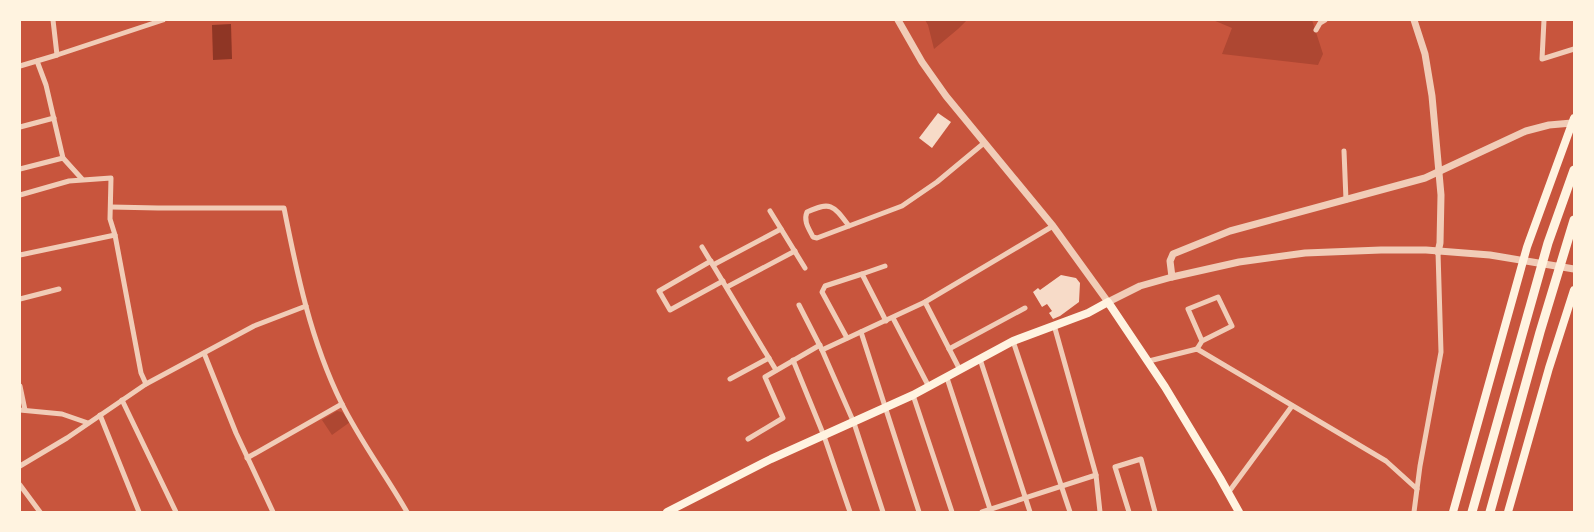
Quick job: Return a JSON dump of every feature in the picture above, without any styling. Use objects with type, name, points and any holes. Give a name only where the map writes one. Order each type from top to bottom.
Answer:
[{"type":"highway","points":[[1453,513],[1526,262],[1527,247],[1574,121]]},
{"type":"highway","points":[[1472,513],[1548,243],[1575,170]]},
{"type":"highway","points":[[1490,513],[1540,332],[1575,220]]},
{"type":"highway","points":[[1508,513],[1549,368],[1575,290]]},
{"type":"highway","points":[[667,513],[771,459],[913,395],[1013,341],[1088,314],[1108,302],[1149,361],[1239,513]]},
{"type":"street","points":[[53,20],[57,55]]},
{"type":"street","points":[[20,66],[149,22],[163,20]]},
{"type":"street","points":[[898,20],[922,62],[946,96],[1053,226],[1108,302],[1140,286],[1173,277],[1239,262],[1305,253],[1426,250],[1490,255],[1573,269]]},
{"type":"street","points":[[1316,30],[1325,20]]},
{"type":"street","points":[[1414,20],[1425,54],[1432,96],[1440,207],[1438,252],[1441,352],[1420,466],[1414,513]]},
{"type":"street","points":[[1544,20],[1542,59],[1575,49]]},
{"type":"street","points":[[37,61],[46,85],[63,158],[82,179]]},
{"type":"street","points":[[20,127],[54,118]]},
{"type":"street","points":[[1173,277],[1170,261],[1173,254],[1183,249],[1230,231],[1425,178],[1526,131],[1574,121]]},
{"type":"street","points":[[849,226],[830,206],[823,205],[807,212],[805,216],[807,227],[813,237],[817,238],[849,226],[902,206],[937,182],[984,143]]},
{"type":"street","points":[[1344,151],[1346,200]]},
{"type":"street","points":[[20,169],[63,158]]},
{"type":"street","points":[[20,195],[69,181],[111,178],[110,219],[141,374],[146,384]]},
{"type":"street","points":[[111,207],[284,208],[306,306],[316,342],[331,380],[360,437],[407,513]]},
{"type":"street","points":[[770,211],[805,267]]},
{"type":"street","points":[[748,439],[783,418],[765,377],[793,360],[925,302],[1053,226]]},
{"type":"street","points":[[781,229],[659,291],[670,310],[795,251]]},
{"type":"street","points":[[20,255],[115,235]]},
{"type":"street","points":[[702,247],[776,370]]},
{"type":"street","points":[[847,338],[822,289],[885,266]]},
{"type":"street","points":[[862,274],[886,321]]},
{"type":"street","points":[[20,298],[59,289]]},
{"type":"street","points":[[1149,361],[1197,349],[1202,341],[1232,326],[1218,297],[1188,309],[1202,341]]},
{"type":"street","points":[[925,302],[960,370]]},
{"type":"street","points":[[799,305],[821,347],[854,423],[883,513]]},
{"type":"street","points":[[20,466],[67,438],[146,384],[254,326],[306,306]]},
{"type":"street","points":[[949,349],[1025,308]]},
{"type":"street","points":[[893,318],[929,387]]},
{"type":"street","points":[[1054,325],[1095,476],[1100,513]]},
{"type":"street","points":[[861,332],[919,513]]},
{"type":"street","points":[[1013,341],[1070,513]]},
{"type":"street","points":[[1197,349],[1386,461],[1417,489]]},
{"type":"street","points":[[204,353],[247,458],[273,513]]},
{"type":"street","points":[[730,379],[769,358]]},
{"type":"street","points":[[980,359],[1030,513]]},
{"type":"street","points":[[793,360],[824,436],[850,513]]},
{"type":"street","points":[[947,378],[991,511]]},
{"type":"street","points":[[20,386],[22,410],[62,414],[88,423]]},
{"type":"street","points":[[913,395],[952,513]]},
{"type":"street","points":[[122,400],[176,513]]},
{"type":"street","points":[[247,458],[342,404]]},
{"type":"street","points":[[1228,493],[1292,406]]},
{"type":"street","points":[[100,415],[139,513]]},
{"type":"street","points":[[1129,513],[1115,466],[1141,459],[1155,513]]},
{"type":"street","points":[[982,513],[1095,476]]},
{"type":"street","points":[[20,485],[40,513]]},
{"type":"shaded area","points":[[925,20],[967,20],[934,49]]},
{"type":"shaded area","points":[[1213,20],[1312,20],[1323,54],[1318,65],[1222,54],[1232,28]]},
{"type":"shaded area","points":[[231,24],[232,59],[213,60],[212,25]]},
{"type":"shaded area","points":[[337,411],[342,412],[350,422],[332,435],[322,420]]},
{"type":"building","points":[[938,113],[951,122],[932,148],[919,138]]},
{"type":"building","points":[[1061,275],[1076,278],[1080,283],[1079,302],[1053,319],[1049,313],[1052,311],[1047,304],[1042,307],[1033,292],[1038,288],[1040,290]]}]
